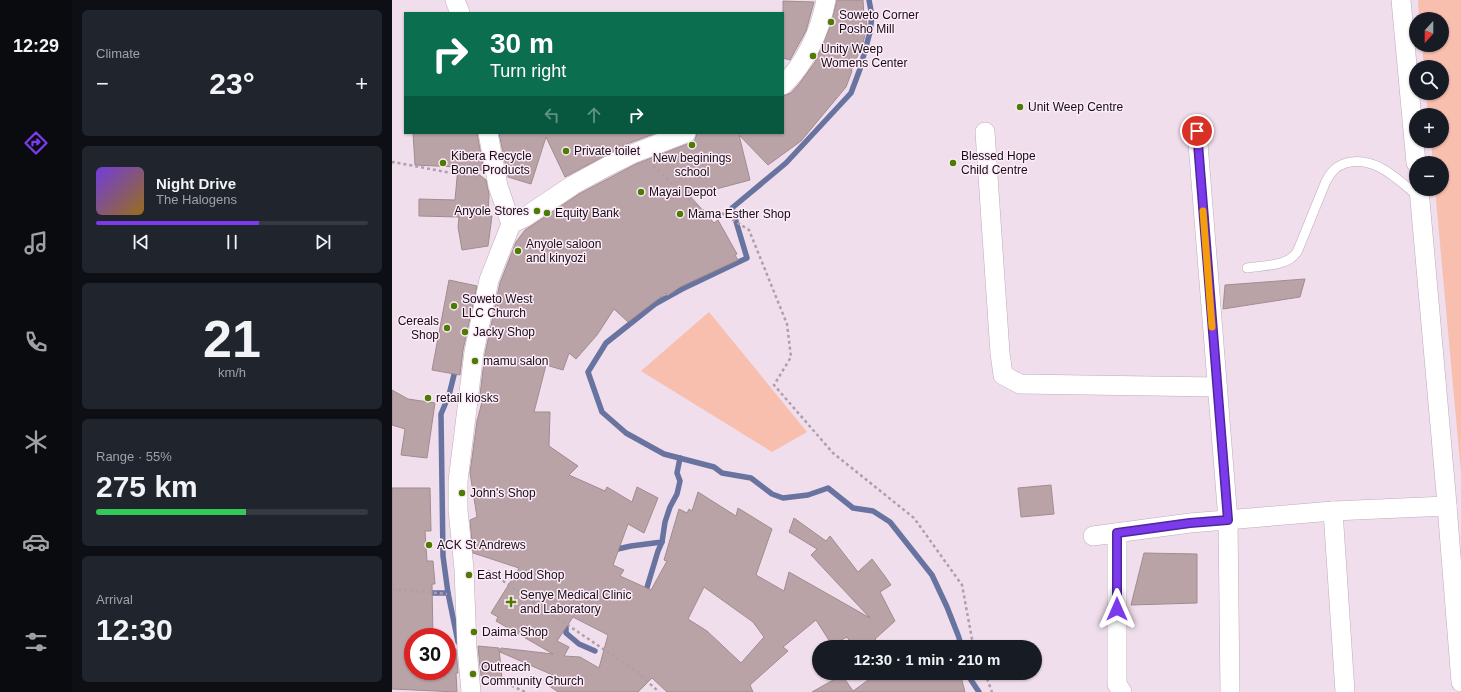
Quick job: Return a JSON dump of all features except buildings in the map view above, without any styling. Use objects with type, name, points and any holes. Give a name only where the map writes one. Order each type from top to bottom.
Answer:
[{"type":"street","points":[[455,0],[460,12]]},
{"type":"street","points":[[784,84],[794,75],[818,32],[826,0]]},
{"type":"street","points":[[1401,0],[1415,156]]},
{"type":"street","points":[[1197,131],[1228,520],[1230,692]]},
{"type":"street","points":[[985,132],[1000,353],[1003,375],[1020,384],[1217,387]]},
{"type":"street","points":[[470,685],[464,568],[459,522],[458,481],[474,352],[489,280],[510,224],[498,186],[488,134]]},
{"type":"street","points":[[510,224],[525,217],[573,185],[632,154],[683,134]]},
{"type":"street","points":[[1419,196],[1448,506],[1461,682]]},
{"type":"street","points":[[1093,536],[1190,523],[1333,511],[1448,506]]},
{"type":"street","points":[[1333,511],[1345,692]]},
{"type":"street","points":[[1117,533],[1117,684],[1122,692]]},
{"type":"lane","points":[[1247,268],[1280,263],[1294,256],[1298,250],[1326,181],[1331,172],[1341,165],[1351,162],[1361,162],[1374,165],[1388,172],[1409,186]]},
{"type":"path","points":[[632,154],[642,166],[651,165],[656,169],[704,212],[716,218],[722,213],[749,230],[787,324],[790,357],[774,385],[834,453],[914,518],[962,585],[972,640]]},
{"type":"path","points":[[392,163],[491,181],[498,186]]},
{"type":"path","points":[[464,568],[487,570],[637,672],[658,692]]},
{"type":"path","points":[[392,589],[465,596]]},
{"type":"path","points":[[988,680],[992,692]]},
{"type":"path","points":[[470,685],[496,682],[510,685],[525,692]]},
{"type":"shaded area","points":[[1418,0],[1461,0],[1461,473],[1436,196],[1449,196],[1449,156],[1432,156],[1432,148],[1449,148],[1449,108],[1427,108],[1427,100],[1449,100],[1449,60],[1423,60],[1423,52],[1449,52],[1449,12],[1419,12]]},
{"type":"shaded area","points":[[709,312],[807,432],[772,452],[641,371]]},
{"type":"waterway","points":[[869,0],[872,16],[870,32],[860,69],[851,93],[786,163],[732,208],[747,258],[682,289],[655,304],[606,343],[588,372],[602,412],[626,433],[664,454],[714,467],[722,473],[751,478],[772,494],[783,498],[808,495],[828,488],[853,508],[873,511],[890,522],[932,575],[947,607],[960,640]]},
{"type":"waterway","points":[[456,367],[449,395],[441,414],[443,556],[448,593],[458,642]]},
{"type":"waterway","points":[[613,550],[662,542],[665,522],[670,507],[677,494],[680,481],[677,473],[680,458]]},
{"type":"waterway","points":[[645,594],[662,542]]},
{"type":"waterway","points":[[426,593],[448,593]]},
{"type":"waterway","points":[[566,622],[566,633],[579,644],[595,651]]},
{"type":"waterway","points":[[971,680],[979,692]]},
{"type":"slow traffic","points":[[1203,211],[1212,327]]},
{"type":"place","name":"Soweto Corner Posho Mill","points":[[831,22]]},
{"type":"place","name":"Unity Weep Womens Center","points":[[813,56]]},
{"type":"place","name":"Unit Weep Centre","points":[[1020,107]]},
{"type":"place","name":"New beginings school","points":[[692,145]]},
{"type":"place","name":"Private toilet","points":[[566,151]]},
{"type":"place","name":"Kibera Recycle Bone Products","points":[[443,163]]},
{"type":"place","name":"Blessed Hope Child Centre","points":[[953,163]]},
{"type":"place","name":"Mayai Depot","points":[[641,192]]},
{"type":"place","name":"Anyole Stores","points":[[537,211]]},
{"type":"place","name":"Equity Bank","points":[[547,213]]},
{"type":"place","name":"Mama Esther Shop","points":[[680,214]]},
{"type":"place","name":"Anyole saloon and kinyozi","points":[[518,251]]},
{"type":"place","name":"Soweto West LLC Church","points":[[454,306]]},
{"type":"place","name":"Cereals Shop","points":[[447,328]]},
{"type":"place","name":"Jacky Shop","points":[[465,332]]},
{"type":"place","name":"mamu salon","points":[[475,361]]},
{"type":"place","name":"retail kiosks","points":[[428,398]]},
{"type":"place","name":"John's Shop","points":[[462,493]]},
{"type":"place","name":"ACK St Andrews","points":[[429,545]]},
{"type":"place","name":"East Hood Shop","points":[[469,575]]},
{"type":"place","name":"Senye Medical Clinic and Laboratory","points":[[511,602]]},
{"type":"place","name":"Daima Shop","points":[[474,632]]},
{"type":"place","name":"Outreach Community Church","points":[[473,674]]},
{"type":"route","points":[[1117,609],[1117,533],[1190,523],[1228,520],[1197,131]]}]
